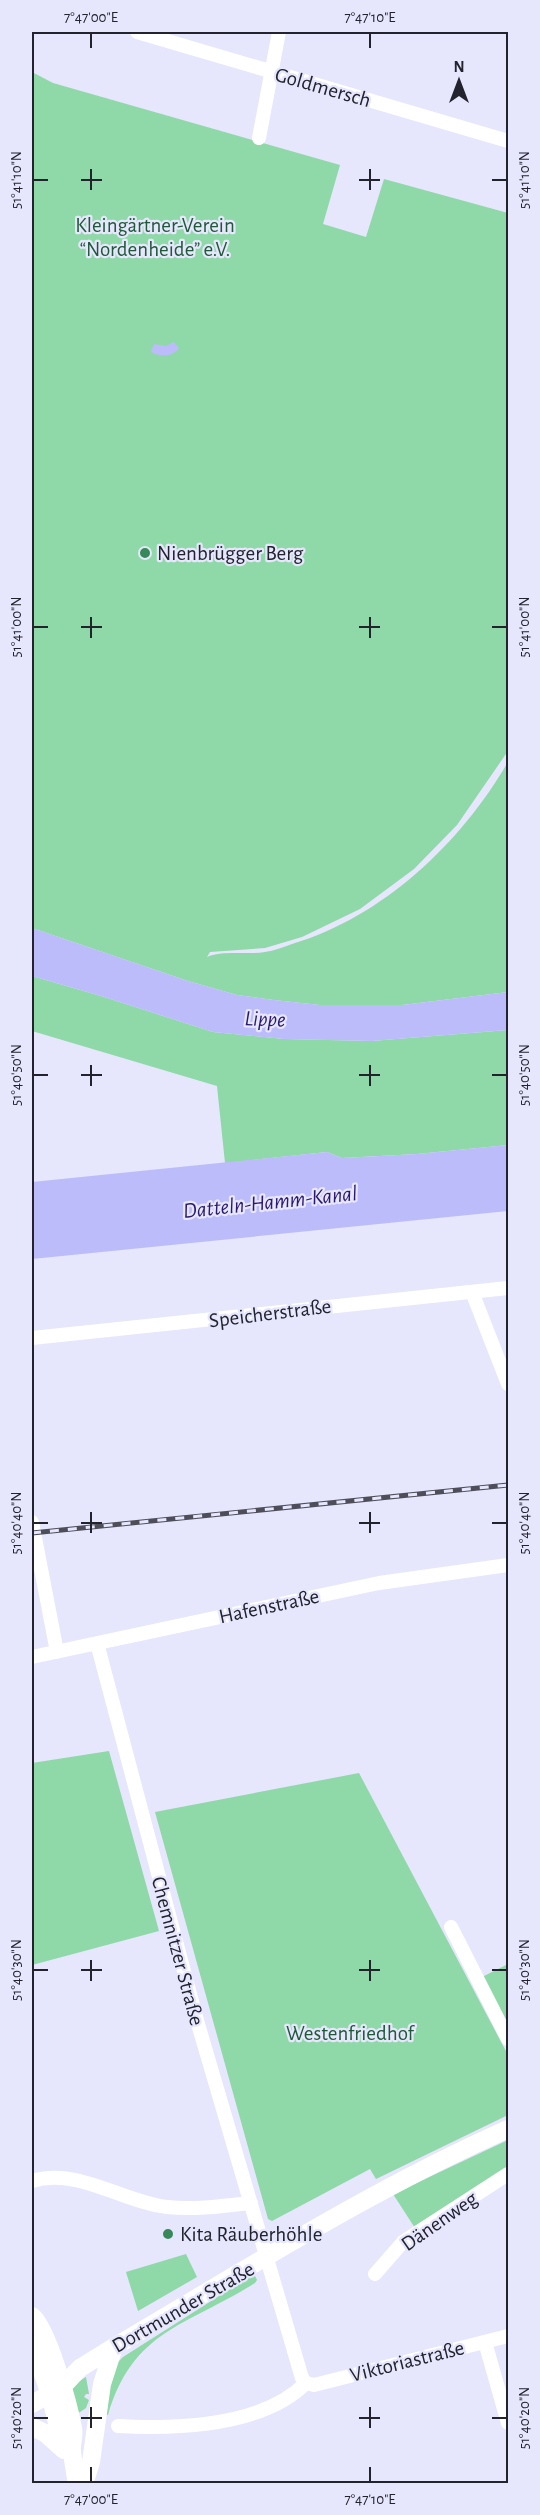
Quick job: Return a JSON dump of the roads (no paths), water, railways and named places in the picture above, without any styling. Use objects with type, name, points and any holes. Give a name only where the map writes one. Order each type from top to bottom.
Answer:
[{"type":"main road","name":"Dortmunder Straße","points":[[32,2404],[49,2384],[268,2257],[410,2176],[508,2129]]},
{"type":"main road","points":[[32,2316],[38,2321],[49,2384]]},
{"type":"main road","points":[[32,2344],[49,2384],[74,2432],[73,2455],[77,2484]]},
{"type":"main road","points":[[84,2484],[91,2462],[102,2384],[114,2347]]},
{"type":"main road","points":[[32,2427],[48,2435],[73,2455]]},
{"type":"street","name":"Goldmersch","points":[[137,32],[508,141]]},
{"type":"street","points":[[259,138],[279,32]]},
{"type":"street","name":"Speicherstraße","points":[[32,1338],[508,1288]]},
{"type":"street","points":[[472,1292],[508,1384]]},
{"type":"street","points":[[32,1522],[57,1652]]},
{"type":"street","name":"Hafenstraße","points":[[32,1657],[379,1583],[508,1565]]},
{"type":"street","name":"Chemnitzer Straße","points":[[97,1644],[198,2024],[268,2257]]},
{"type":"street","points":[[452,1927],[508,2039]]},
{"type":"street","name":"Dänenweg","points":[[375,2274],[403,2242],[508,2174]]},
{"type":"street","points":[[32,2181],[58,2178],[78,2181],[167,2207],[251,2203]]},
{"type":"street","points":[[268,2257],[302,2378],[306,2383]]},
{"type":"street","name":"Viktoriastraße","points":[[118,2426],[184,2427],[209,2424],[241,2416],[280,2402],[306,2383],[314,2385],[508,2336]]},
{"type":"street","points":[[484,2342],[508,2423]]},
{"type":"water","points":[[174,342],[179,348],[170,355],[158,355],[151,352],[154,344],[166,346]]},
{"type":"water","name":"Lippe","points":[[32,928],[188,981],[237,995],[274,1000],[320,1005],[402,1005],[508,992],[508,1030],[372,1041],[284,1039],[213,1032],[32,976]]},
{"type":"water","name":"Datteln-Hamm-Kanal","points":[[508,1145],[508,1211],[32,1259],[32,1182],[327,1152],[342,1158],[417,1154]]},
{"type":"railway","points":[[32,1533],[508,1485]]},
{"type":"place","name":"Nienbrügger Berg","points":[[145,553]]},
{"type":"place","name":"Kita Räuberhöhle","points":[[168,2234]]},
{"type":"park label","name":"Kleingärtner-Verein “Nordenheide” e.V.","points":[[155,237]]},
{"type":"park label","name":"Westenfriedhof","points":[[350,2033]]}]
